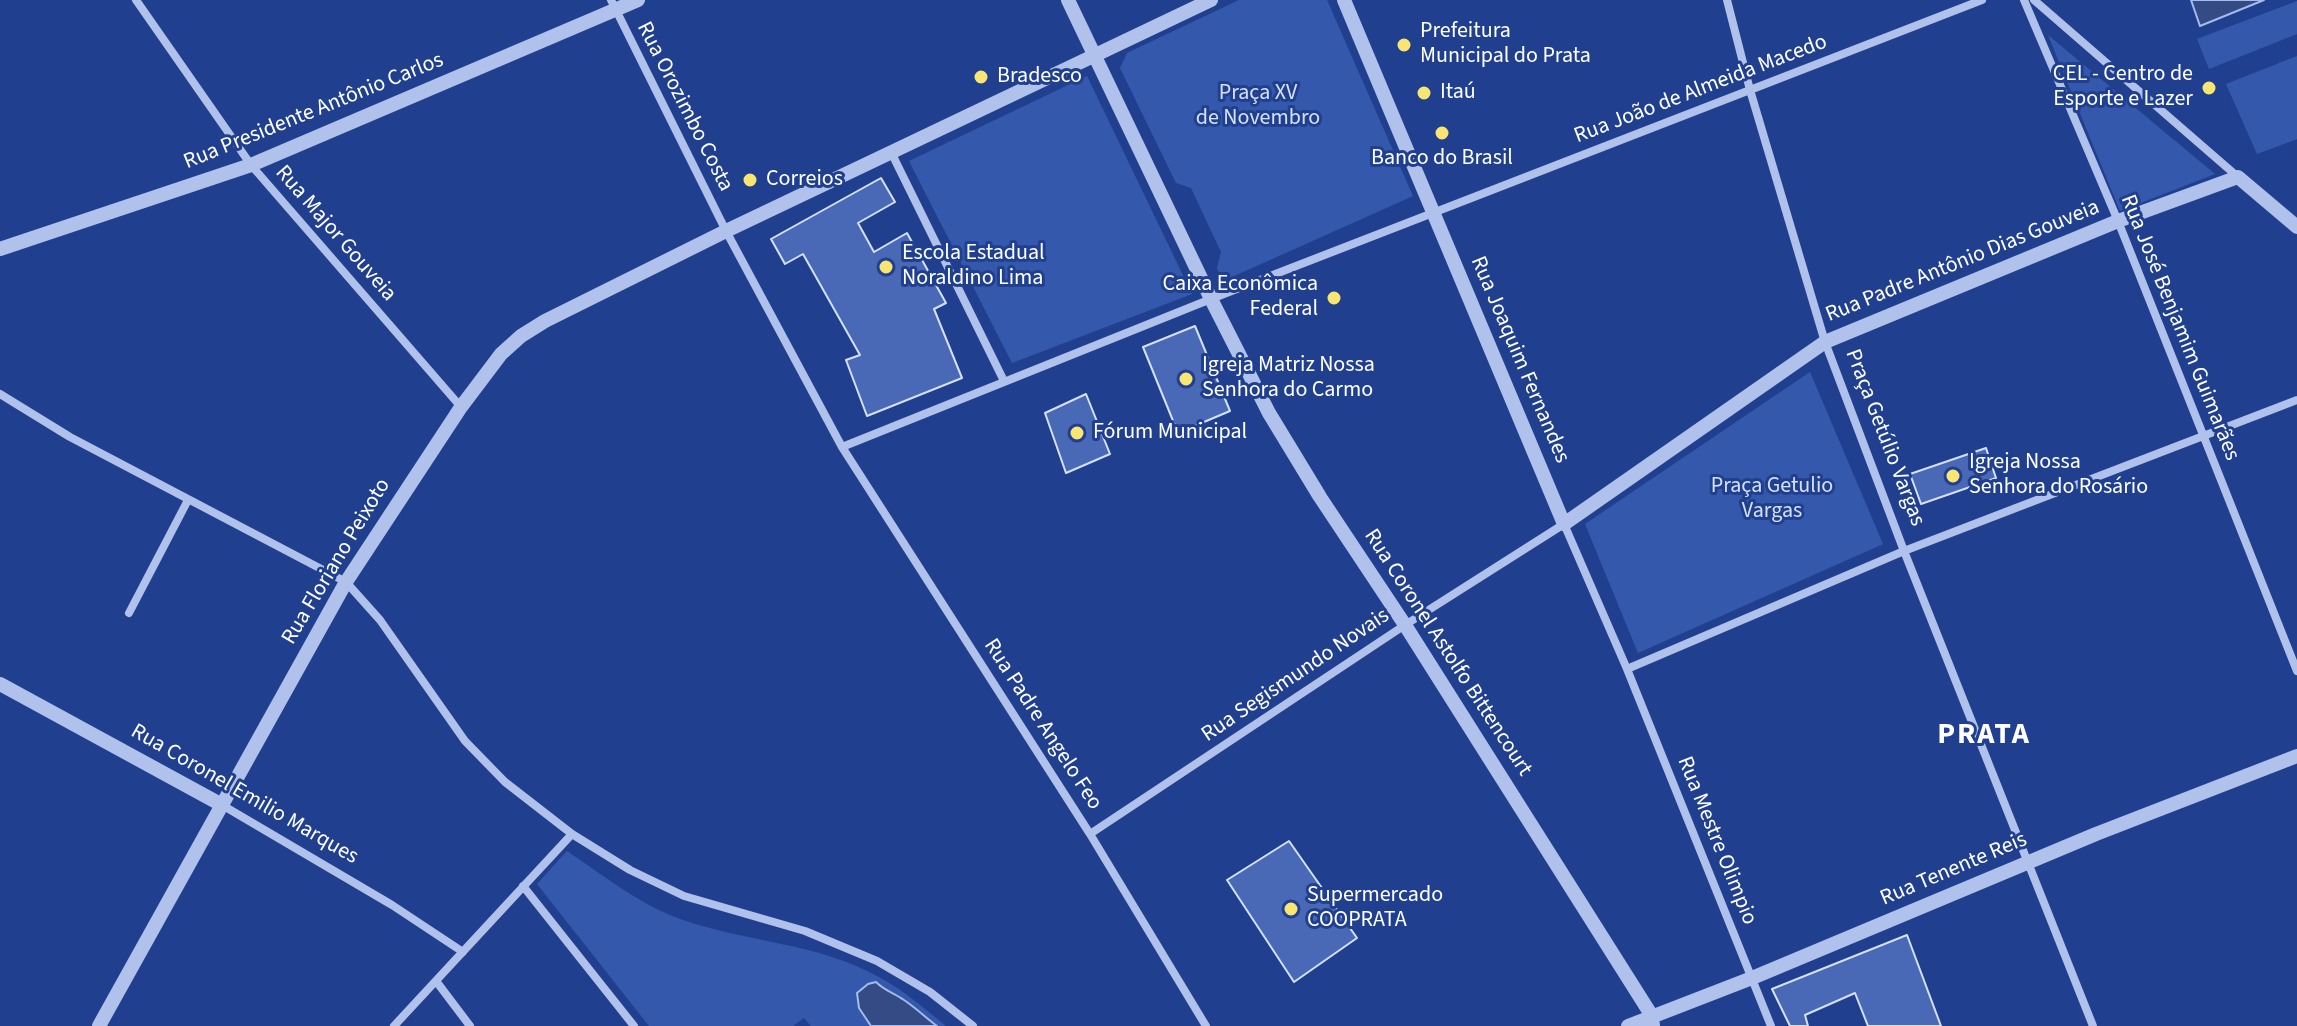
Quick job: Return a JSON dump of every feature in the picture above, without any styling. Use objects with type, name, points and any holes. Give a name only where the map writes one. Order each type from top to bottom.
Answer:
[{"type":"street","name":"Rua Major Gouveia","points":[[136,0],[251,165],[461,407]]},
{"type":"street","name":"Rua Presidente Antônio Carlos","points":[[0,249],[251,165],[613,5],[638,0]]},
{"type":"street","points":[[1068,0],[1211,299]]},
{"type":"street","points":[[1211,0],[726,231],[842,447],[1211,299],[1434,214],[1344,0]]},
{"type":"street","points":[[1727,0],[1750,90],[1825,342]]},
{"type":"street","name":"Rua João de Almeida Macedo","points":[[1434,214],[1982,0]]},
{"type":"street","name":"Rua José Benjamim Guimarães","points":[[2024,0],[2118,221],[2297,671]]},
{"type":"street","points":[[2034,0],[2297,227]]},
{"type":"street","name":"Rua Orozimbo Costa","points":[[613,5],[726,231]]},
{"type":"street","points":[[891,152],[1004,381]]},
{"type":"street","name":"Rua Padre Antônio Dias Gouveia","points":[[1825,342],[2118,221],[2238,177]]},
{"type":"street","name":"Rua Joaquim Fernandes","points":[[1434,214],[1564,524]]},
{"type":"street","name":"Rua Floriano Peixoto","points":[[99,1026],[346,582],[461,407],[501,354],[521,336],[545,321],[726,231]]},
{"type":"street","name":"Rua Coronel Astolfo Bittencourt","points":[[1211,299],[1269,413],[1320,497],[1405,625],[1652,1021]]},
{"type":"street","name":"Praça Getúlio Vargas","points":[[1564,524],[1825,342],[1904,551],[1627,669]]},
{"type":"street","points":[[0,394],[70,437],[346,582],[380,620],[465,741],[505,782],[572,834],[630,870],[684,896],[805,931],[877,961],[930,992],[973,1026]]},
{"type":"street","points":[[2093,1026],[1904,551],[2297,400]]},
{"type":"street","name":"Rua Padre Angelo Feo","points":[[842,447],[1090,834],[1206,1026]]},
{"type":"street","points":[[129,613],[188,500]]},
{"type":"street","points":[[1564,524],[1627,669]]},
{"type":"street","name":"Rua Segismundo Novais","points":[[1090,834],[1405,625],[1564,524]]},
{"type":"street","name":"Rua Mestre Olimpio","points":[[1627,669],[1771,1026]]},
{"type":"street","name":"Rua Coronel Emilio Marques","points":[[0,684],[222,805],[392,905],[463,952]]},
{"type":"street","name":"Rua Tenente Reis","points":[[1628,1026],[1652,1021],[2096,834],[2297,756]]},
{"type":"street","points":[[394,1026],[572,834]]},
{"type":"street","points":[[523,886],[634,1026]]},
{"type":"street","points":[[436,981],[470,1026]]},
{"type":"green space","name":"Praça XV de Novembro","points":[[1239,0],[1327,0],[1413,196],[1223,281],[1217,268],[1221,252],[1191,188],[1176,183],[1120,68],[1127,53]]},
{"type":"green space","points":[[2297,1],[2297,34],[2209,69],[2197,39]]},
{"type":"green space","points":[[2048,35],[2215,174],[2120,211]]},
{"type":"green space","points":[[2297,56],[2297,139],[2257,154],[2226,84]]},
{"type":"green space","points":[[1087,76],[1192,294],[1012,363],[909,161]]},
{"type":"green space","name":"Praça Getulio Vargas","points":[[1810,372],[1883,544],[1638,653],[1585,524]]},
{"type":"green space","points":[[567,851],[667,914],[854,965],[895,987],[946,1026],[811,1026],[804,1018],[793,1026],[649,1026],[537,884]]},
{"type":"shaded area","points":[[2191,0],[2264,0],[2200,26]]},
{"type":"shaded area","points":[[876,982],[937,1026],[871,1026],[859,1008],[857,993]]},
{"type":"building","points":[[881,178],[895,202],[858,223],[874,252],[907,233],[946,303],[934,309],[962,378],[867,416],[846,360],[860,355],[803,254],[785,264],[771,239]]},
{"type":"building","name":"Igreja Matriz Nossa Senhora do Carmo","points":[[1195,326],[1230,411],[1178,433],[1143,347]]},
{"type":"building","name":"Fórum Municipal","points":[[1086,394],[1110,454],[1066,473],[1045,413]]},
{"type":"building","name":"Igreja Nossa Senhora do Rosário","points":[[1986,448],[1996,478],[1921,504],[1910,474]]},
{"type":"building","name":"Supermercado COOPRATA","points":[[1289,841],[1357,938],[1294,982],[1227,880]]},
{"type":"building","points":[[1907,935],[1941,1026],[1868,1026],[1855,993],[1805,1015],[1808,1026],[1790,1026],[1772,989]]},
{"type":"place","name":"Prefeitura Municipal do Prata","points":[[1404,45]]},
{"type":"place","name":"Bradesco","points":[[981,77]]},
{"type":"place","name":"CEL - Centro de Esporte e Lazer","points":[[2209,88]]},
{"type":"place","name":"Itaú","points":[[1424,93]]},
{"type":"place","name":"Banco do Brasil","points":[[1442,133]]},
{"type":"place","name":"Correios","points":[[750,180]]},
{"type":"place","name":"Escola Estadual Noraldino Lima","points":[[886,267]]},
{"type":"place","name":"Caixa Econômica Federal","points":[[1334,298]]},
{"type":"place","name":"Igreja Matriz Nossa Senhora do Carmo","points":[[1186,379]]},
{"type":"place","name":"Fórum Municipal","points":[[1077,433]]},
{"type":"place","name":"Igreja Nossa Senhora do Rosário","points":[[1953,476]]},
{"type":"place","name":"Supermercado COOPRATA","points":[[1291,909]]},
{"type":"district","name":"PRATA","points":[[1984,736]]}]
